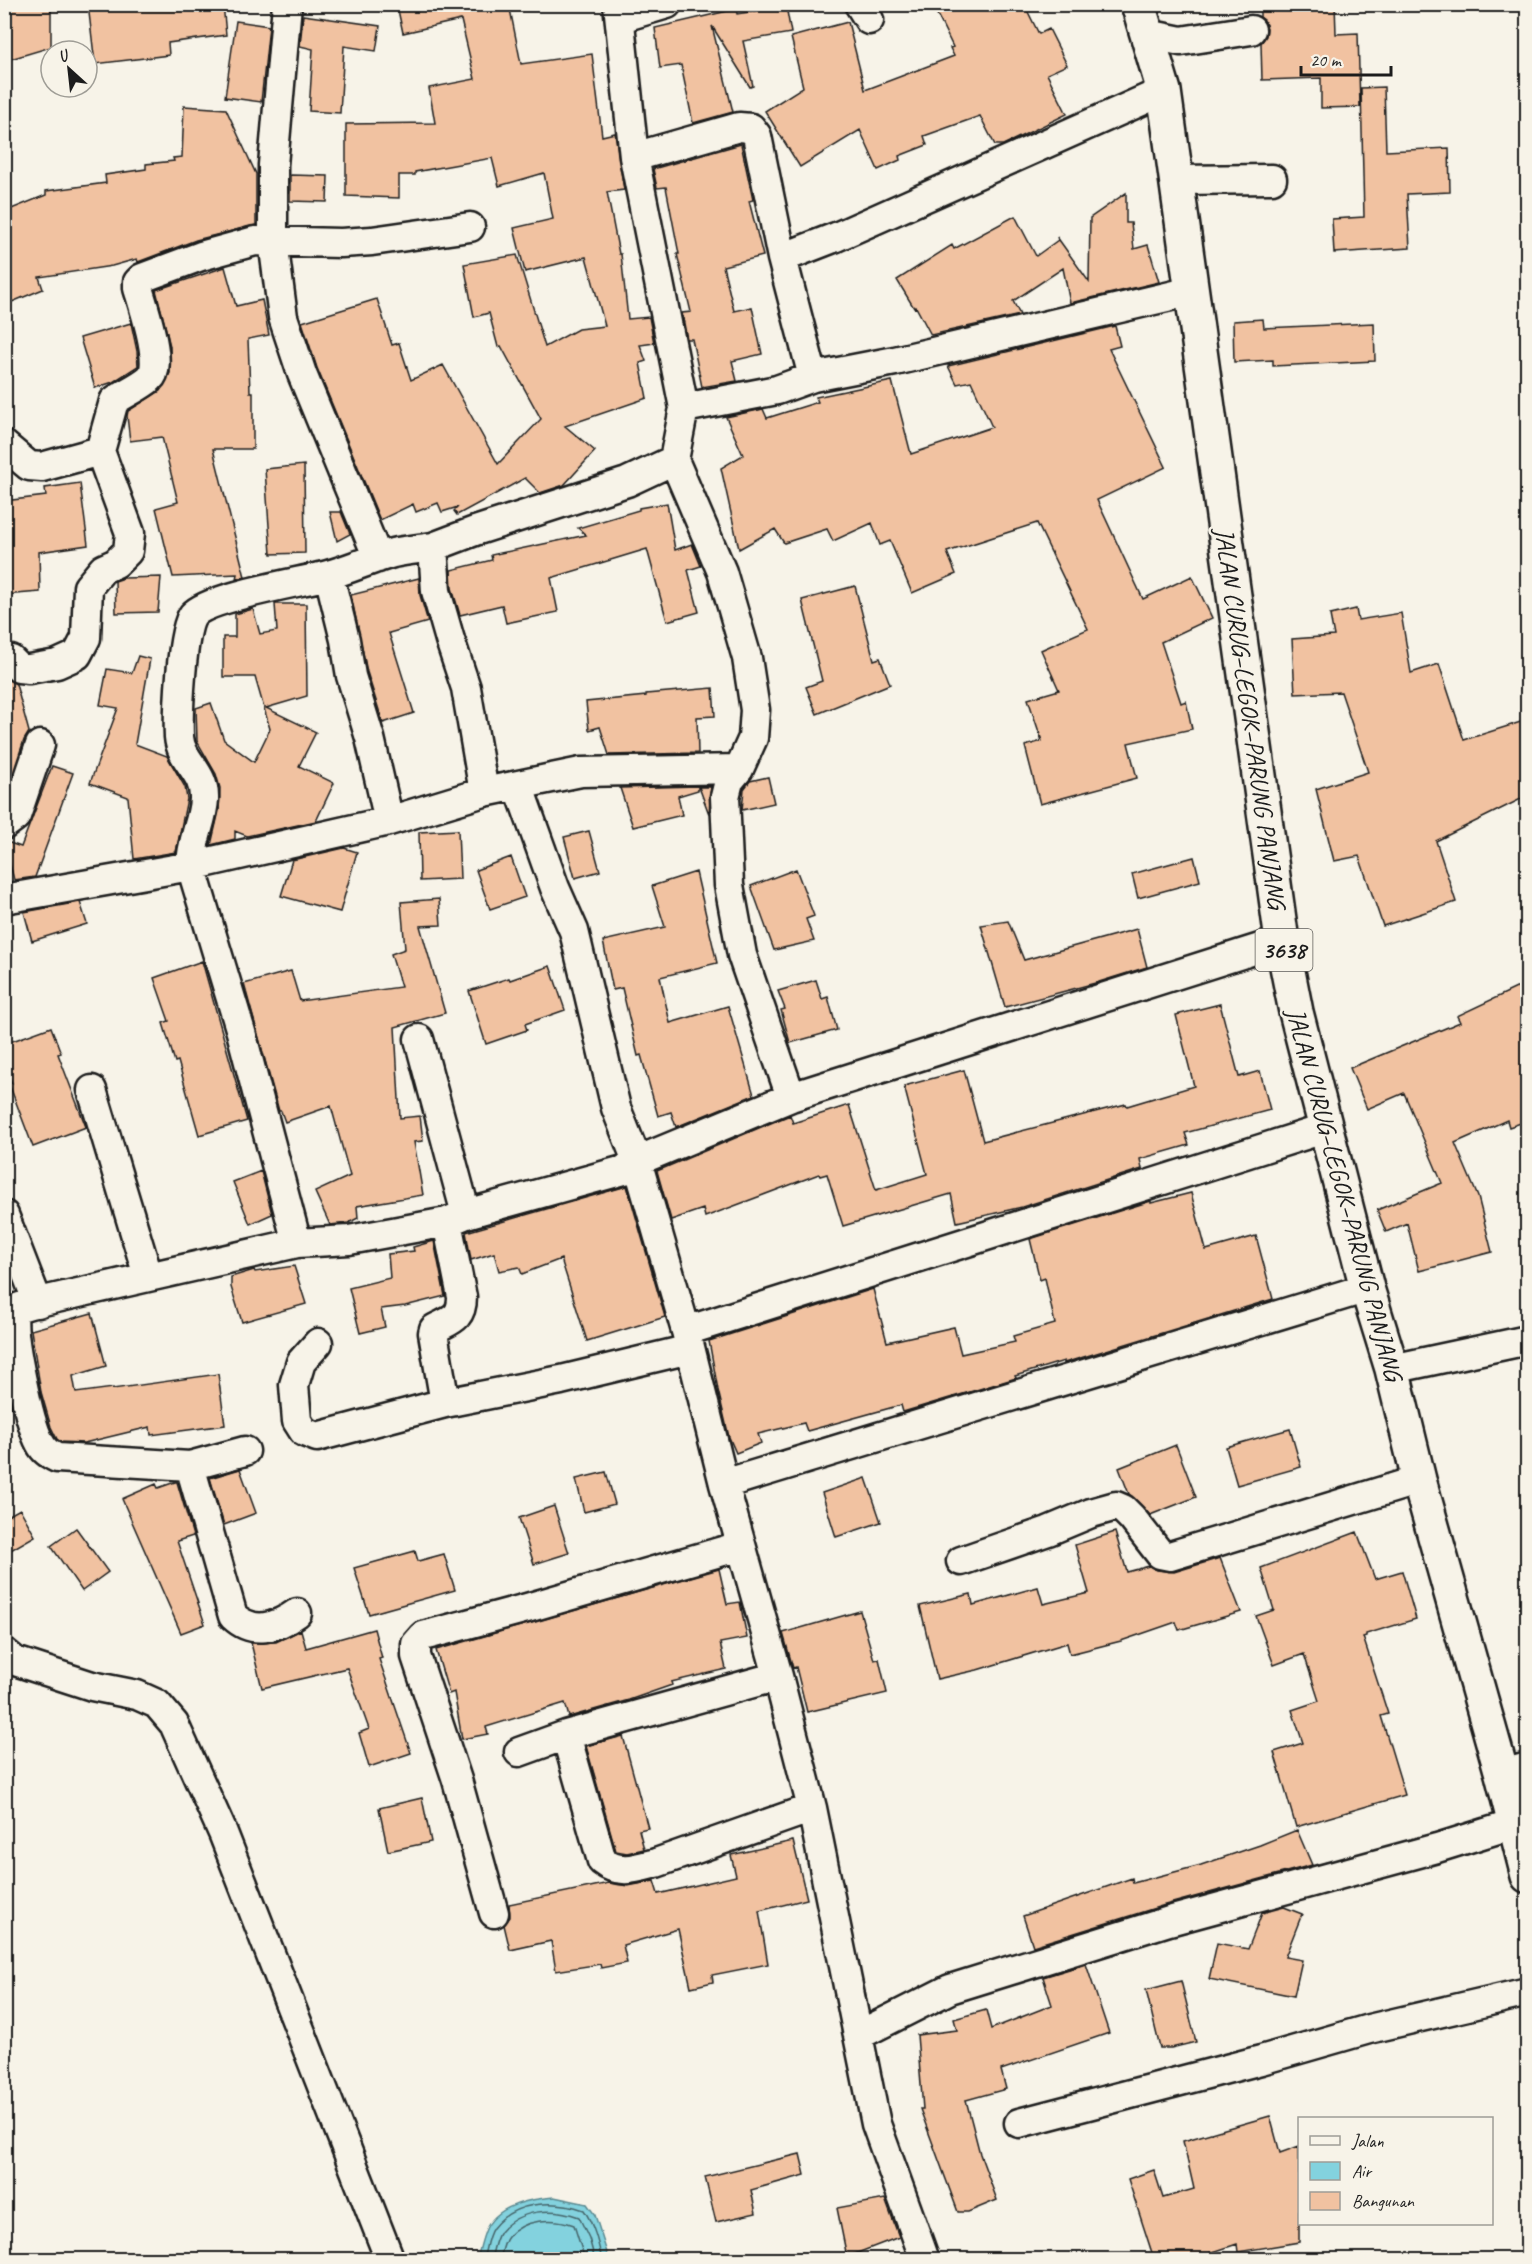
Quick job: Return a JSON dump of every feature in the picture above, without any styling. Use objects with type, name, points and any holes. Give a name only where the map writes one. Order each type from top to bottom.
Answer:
[{"type":"main road","name":"JALAN CURUG–LEGOK–PARUNG PANJANG","points":[[1143,19],[1164,91],[1282,941],[1296,1012],[1367,1288],[1392,1369],[1419,1480],[1515,1771],[1514,1824],[1527,1876]]},
{"type":"street","points":[[287,4],[273,165],[273,241],[283,317],[303,375],[378,558]]},
{"type":"street","points":[[667,4],[619,11],[634,157],[684,408],[674,460],[722,572],[747,658],[755,710],[753,738],[739,768],[729,781],[725,797],[729,885],[742,956],[791,1097]]},
{"type":"street","points":[[1143,19],[1182,41],[1251,30]]},
{"type":"street","points":[[782,258],[836,237],[1164,91]]},
{"type":"street","points":[[634,157],[739,128],[751,128],[757,136],[782,258],[813,377]]},
{"type":"street","points":[[1176,180],[1272,179]]},
{"type":"street","points":[[11,660],[19,668],[29,669],[57,664],[76,655],[86,638],[88,587],[103,569],[116,563],[128,551],[130,533],[100,451],[114,401],[150,379],[155,372],[155,358],[138,288],[138,282],[142,278],[211,253],[255,241],[341,243],[372,241],[470,227]]},
{"type":"street","points":[[684,408],[777,390],[813,377],[895,361],[1192,291]]},
{"type":"street","points":[[4,445],[29,466],[42,467],[100,451]]},
{"type":"street","points":[[297,1243],[241,1032],[191,866],[191,849],[203,810],[204,796],[201,780],[195,767],[181,750],[179,738],[179,693],[191,618],[200,609],[254,591],[329,575],[378,558],[434,547],[475,531],[627,482],[674,460]]},
{"type":"street","points":[[434,547],[436,591],[466,688],[484,792]]},
{"type":"street","points":[[329,575],[351,676],[370,738],[389,821]]},
{"type":"street","points":[[4,825],[16,816],[40,745]]},
{"type":"street","points":[[4,899],[191,866],[389,821],[484,792],[581,772],[739,768]]},
{"type":"street","points":[[518,785],[555,888],[574,931],[616,1108],[637,1161],[688,1340],[740,1546],[778,1676],[812,1808],[876,2124],[925,2259]]},
{"type":"street","points":[[245,1451],[190,1466],[57,1458],[46,1452],[39,1442],[27,1402],[13,1332],[14,1312],[20,1307],[297,1243],[349,1240],[456,1218],[624,1170],[637,1161],[791,1097],[1282,941]]},
{"type":"street","points":[[419,1039],[456,1218],[462,1297],[462,1308],[458,1316],[434,1329],[433,1333],[445,1403]]},
{"type":"street","points":[[92,1090],[148,1276]]},
{"type":"street","points":[[318,1343],[301,1362],[294,1385],[297,1421],[304,1432],[316,1437],[445,1403],[561,1380],[1327,1128]]},
{"type":"street","points":[[4,1215],[39,1303]]},
{"type":"street","points":[[724,1484],[1367,1288]]},
{"type":"street","points":[[1392,1369],[1527,1340]]},
{"type":"street","points":[[190,1466],[233,1616],[248,1627],[258,1628],[279,1623],[297,1612]]},
{"type":"street","points":[[961,1561],[1048,1531],[1092,1512],[1116,1506],[1132,1518],[1160,1554],[1170,1556],[1419,1480]]},
{"type":"street","points":[[494,1913],[457,1780],[416,1656],[416,1644],[423,1636],[740,1546]]},
{"type":"street","points":[[4,1652],[15,1661],[92,1686],[136,1695],[158,1704],[174,1724],[223,1833],[390,2259]]},
{"type":"street","points":[[519,1752],[566,1735],[778,1676]]},
{"type":"street","points":[[566,1735],[602,1861],[610,1868],[630,1869],[656,1863],[812,1808]]},
{"type":"street","points":[[859,2035],[950,1989],[1169,1921],[1437,1848],[1514,1824]]},
{"type":"street","points":[[1019,2123],[1262,2060],[1370,2029],[1527,1992]]},
{"type":"water","points":[[554,2197],[587,2204],[595,2215],[609,2259],[477,2259],[487,2227],[500,2213],[526,2201]]},
{"type":"building","points":[[4,4],[51,4],[51,39],[39,39],[39,51],[4,61]]},
{"type":"building","points":[[88,4],[223,4],[226,35],[168,43],[169,55],[99,64],[99,39],[92,39]]},
{"type":"building","points":[[421,4],[509,4],[521,64],[592,54],[602,136],[615,133],[624,190],[607,192],[619,254],[621,254],[628,319],[649,317],[654,343],[640,345],[646,361],[640,363],[647,398],[565,426],[595,451],[564,485],[540,493],[525,478],[457,515],[454,511],[458,507],[442,512],[438,503],[416,512],[413,504],[380,520],[317,368],[302,322],[377,299],[392,345],[399,343],[411,380],[443,365],[498,464],[541,419],[501,346],[498,347],[489,313],[474,317],[464,264],[517,255],[545,347],[578,329],[605,326],[586,257],[525,272],[514,228],[553,219],[544,173],[499,186],[492,158],[415,172],[415,175],[399,175],[399,198],[346,196],[346,124],[435,123],[429,88],[475,79],[461,20],[403,33],[398,10]]},
{"type":"building","points":[[932,4],[1024,4],[1039,34],[1049,29],[1067,65],[1047,74],[1067,114],[1003,145],[995,145],[980,116],[924,136],[927,145],[899,156],[900,160],[878,170],[860,130],[800,167],[765,111],[803,87],[791,37],[848,22],[865,90],[954,56],[950,48],[953,47]]},
{"type":"building","points":[[1260,4],[1335,4],[1336,34],[1358,33],[1360,107],[1321,108],[1321,78],[1262,80],[1261,43],[1266,36],[1267,28],[1260,17]]},
{"type":"building","points":[[786,6],[791,33],[743,41],[753,86],[750,87],[712,26],[733,112],[693,123],[681,65],[660,68],[655,28],[736,9],[737,14]]},
{"type":"building","points":[[303,15],[380,26],[376,51],[344,46],[340,113],[309,111],[313,49],[300,46]]},
{"type":"building","points":[[236,21],[269,26],[261,102],[225,97]]},
{"type":"building","points":[[1384,87],[1386,151],[1449,148],[1450,192],[1407,194],[1410,248],[1334,253],[1332,219],[1364,217],[1361,88]]},
{"type":"building","points":[[184,106],[226,109],[256,174],[256,225],[196,240],[138,262],[137,259],[112,266],[39,277],[43,289],[12,302],[4,282],[4,212],[46,195],[46,191],[106,183],[105,175],[146,169],[146,164],[174,161],[173,158],[182,157]]},
{"type":"building","points":[[741,144],[753,200],[749,201],[763,256],[723,266],[734,311],[752,307],[762,354],[732,361],[737,381],[702,387],[692,339],[687,339],[682,313],[691,312],[677,254],[679,254],[666,187],[657,188],[653,169]]},
{"type":"building","points":[[290,175],[328,176],[327,202],[290,201]]},
{"type":"building","points":[[1126,193],[1126,223],[1131,223],[1134,249],[1148,245],[1159,282],[1070,303],[1063,268],[1013,301],[1020,315],[931,335],[916,307],[914,308],[897,280],[952,245],[954,249],[1015,216],[1036,256],[1058,240],[1057,237],[1089,282],[1090,218]]},
{"type":"building","points":[[225,267],[236,306],[262,300],[269,335],[248,339],[250,392],[253,392],[253,449],[213,449],[245,577],[236,579],[237,574],[173,577],[156,508],[178,502],[162,437],[130,441],[127,416],[128,411],[160,391],[170,373],[170,346],[156,290]]},
{"type":"building","points":[[1263,319],[1264,328],[1374,323],[1375,361],[1273,366],[1273,360],[1234,362],[1233,321]]},
{"type":"building","points":[[131,323],[138,366],[113,382],[95,388],[80,338]]},
{"type":"building","points":[[1115,326],[1120,346],[1109,349],[1166,467],[1097,500],[1143,599],[1192,576],[1212,618],[1161,642],[1181,703],[1186,701],[1192,729],[1128,743],[1137,778],[1040,804],[1025,746],[1042,741],[1028,699],[1059,690],[1041,650],[1088,629],[1037,523],[947,552],[956,574],[912,593],[890,541],[880,545],[872,523],[833,541],[827,529],[784,543],[775,529],[739,549],[721,468],[743,455],[726,417],[763,409],[767,418],[818,402],[816,397],[892,381],[911,454],[992,427],[971,381],[957,384],[948,366]]},
{"type":"building","points":[[304,465],[305,553],[271,554],[265,469]]},
{"type":"building","points":[[80,483],[88,545],[39,552],[40,592],[4,595],[4,545],[9,544],[4,501],[46,496],[45,488]]},
{"type":"building","points":[[667,503],[675,550],[692,544],[701,566],[688,570],[699,612],[667,621],[647,549],[551,578],[558,612],[506,623],[502,605],[460,615],[452,588],[451,570],[492,560],[491,555],[586,535],[578,528],[639,510],[639,508]]},
{"type":"building","points":[[330,512],[341,512],[350,534],[337,541]]},
{"type":"building","points":[[161,577],[158,612],[116,613],[115,581],[124,578]]},
{"type":"building","points":[[419,578],[420,595],[428,622],[389,633],[414,713],[383,723],[367,672],[351,595]]},
{"type":"building","points":[[855,586],[874,660],[880,658],[890,684],[817,714],[806,687],[822,681],[802,600]]},
{"type":"building","points":[[275,604],[306,604],[307,696],[266,708],[316,732],[299,766],[334,783],[316,821],[247,836],[235,831],[235,839],[211,845],[219,811],[220,788],[216,774],[197,741],[196,708],[211,703],[224,740],[254,762],[270,729],[255,677],[223,677],[223,637],[235,637],[235,614],[253,609],[260,634],[277,631]]},
{"type":"building","points":[[1356,609],[1358,620],[1401,613],[1411,673],[1439,664],[1464,740],[1527,720],[1527,796],[1436,841],[1456,902],[1383,926],[1359,856],[1334,861],[1316,789],[1368,772],[1341,692],[1295,694],[1292,639],[1334,636],[1330,615]]},
{"type":"building","points":[[138,656],[150,659],[135,744],[167,756],[185,787],[187,799],[176,852],[134,859],[128,797],[90,783],[118,708],[100,705],[107,669],[132,673]]},
{"type":"building","points":[[4,677],[16,684],[29,732],[24,740],[11,779],[4,780]]},
{"type":"building","points":[[713,688],[715,716],[697,717],[698,753],[609,755],[600,727],[589,730],[586,702]]},
{"type":"building","points":[[52,766],[73,773],[35,877],[14,880],[4,841],[21,847]]},
{"type":"building","points":[[768,777],[774,803],[742,810],[744,789],[750,781]]},
{"type":"building","points":[[698,786],[698,790],[678,796],[682,815],[633,827],[620,788]]},
{"type":"building","points":[[699,787],[711,787],[709,814]]},
{"type":"building","points":[[458,830],[460,879],[420,881],[419,832]]},
{"type":"building","points":[[589,831],[600,871],[575,878],[564,837]]},
{"type":"building","points":[[344,848],[357,852],[340,912],[281,896],[292,860]]},
{"type":"building","points":[[511,857],[525,897],[490,909],[476,870]]},
{"type":"building","points":[[1194,857],[1200,881],[1138,898],[1132,874]]},
{"type":"building","points":[[796,869],[814,916],[806,919],[814,941],[774,950],[751,886]]},
{"type":"building","points":[[696,872],[717,963],[660,977],[670,1023],[728,1006],[754,1095],[676,1127],[671,1112],[658,1116],[641,1055],[638,1056],[622,988],[613,990],[603,941],[665,927],[652,886]]},
{"type":"building","points":[[439,899],[441,925],[420,926],[445,1013],[395,1027],[400,1118],[420,1116],[423,1141],[414,1142],[423,1195],[357,1206],[358,1218],[348,1223],[330,1225],[315,1192],[350,1176],[331,1106],[285,1122],[279,1111],[244,984],[291,971],[300,1001],[401,987],[391,954],[405,949],[401,902]]},
{"type":"building","points":[[80,902],[87,924],[32,941],[24,912]]},
{"type":"building","points":[[1008,921],[1024,960],[1137,929],[1147,967],[1005,1007],[981,925]]},
{"type":"building","points":[[202,961],[247,1121],[199,1135],[178,1061],[175,1062],[163,1023],[169,1021],[154,978]]},
{"type":"building","points":[[550,966],[565,1010],[525,1024],[527,1030],[486,1044],[469,991]]},
{"type":"building","points":[[816,980],[822,999],[828,997],[837,1030],[790,1043],[781,1010],[785,1009],[778,991]]},
{"type":"building","points":[[1527,983],[1527,1121],[1509,1127],[1507,1120],[1455,1143],[1478,1197],[1492,1252],[1419,1271],[1407,1223],[1386,1232],[1377,1210],[1442,1183],[1404,1093],[1367,1109],[1350,1068],[1460,1022],[1457,1016]]},
{"type":"building","points":[[1220,1004],[1239,1077],[1260,1071],[1270,1110],[1185,1133],[1189,1145],[1140,1159],[1142,1169],[1022,1207],[957,1222],[951,1194],[843,1226],[827,1174],[820,1176],[819,1174],[705,1217],[703,1209],[671,1220],[657,1171],[790,1115],[793,1123],[849,1105],[876,1190],[927,1174],[904,1086],[964,1070],[983,1141],[1126,1104],[1127,1106],[1194,1086],[1176,1015]]},
{"type":"building","points":[[51,1027],[61,1053],[58,1054],[86,1127],[33,1147],[9,1084],[12,1083],[4,1063],[4,1044]]},
{"type":"building","points":[[261,1171],[272,1214],[250,1224],[233,1182]]},
{"type":"building","points":[[627,1186],[665,1317],[587,1341],[561,1259],[522,1274],[519,1267],[499,1271],[494,1253],[471,1260],[466,1232]]},
{"type":"building","points":[[1191,1193],[1206,1250],[1256,1236],[1273,1299],[903,1412],[901,1405],[807,1431],[804,1423],[758,1434],[761,1443],[736,1453],[729,1437],[709,1341],[873,1289],[887,1342],[954,1327],[961,1354],[1015,1342],[1013,1336],[1055,1324],[1045,1278],[1040,1280],[1030,1239],[1151,1201],[1151,1203]]},
{"type":"building","points":[[434,1241],[445,1296],[405,1306],[381,1309],[385,1327],[360,1333],[349,1288],[390,1278],[388,1254],[414,1251],[413,1247]]},
{"type":"building","points":[[294,1266],[306,1304],[242,1322],[231,1287],[231,1277],[254,1270],[255,1272]]},
{"type":"building","points":[[92,1313],[106,1366],[73,1376],[76,1393],[218,1374],[225,1425],[151,1435],[150,1427],[84,1443],[61,1442],[57,1439],[51,1427],[41,1392],[31,1330]]},
{"type":"building","points":[[1290,1429],[1301,1467],[1237,1485],[1226,1447]]},
{"type":"building","points":[[1176,1445],[1196,1497],[1150,1515],[1129,1494],[1119,1468]]},
{"type":"building","points":[[240,1469],[256,1513],[224,1525],[210,1478]]},
{"type":"building","points":[[606,1472],[615,1504],[584,1512],[576,1479]]},
{"type":"building","points":[[866,1478],[881,1522],[836,1537],[822,1493]]},
{"type":"building","points":[[177,1482],[193,1536],[177,1541],[205,1624],[181,1633],[122,1499],[156,1484],[158,1488]]},
{"type":"building","points":[[554,1506],[569,1553],[534,1564],[519,1518]]},
{"type":"building","points":[[20,1509],[35,1536],[4,1554],[4,1518]]},
{"type":"building","points":[[76,1528],[108,1572],[82,1591],[51,1546]]},
{"type":"building","points":[[1115,1532],[1127,1572],[1149,1566],[1157,1570],[1174,1572],[1220,1558],[1241,1612],[1179,1630],[1176,1622],[1121,1641],[1070,1654],[1067,1643],[977,1670],[937,1679],[920,1606],[971,1594],[973,1605],[1038,1587],[1043,1604],[1089,1593],[1075,1545]]},
{"type":"building","points":[[1357,1532],[1375,1579],[1402,1571],[1416,1619],[1366,1634],[1363,1637],[1388,1714],[1381,1716],[1405,1795],[1296,1827],[1274,1752],[1303,1743],[1292,1710],[1319,1701],[1304,1654],[1274,1665],[1256,1616],[1274,1610],[1261,1568]]},
{"type":"building","points":[[415,1551],[418,1561],[444,1554],[455,1590],[369,1614],[354,1568]]},
{"type":"building","points":[[719,1569],[727,1604],[740,1602],[747,1638],[720,1643],[726,1669],[671,1682],[672,1685],[629,1700],[569,1717],[565,1703],[486,1727],[488,1734],[462,1739],[454,1692],[449,1694],[436,1650]]},
{"type":"building","points":[[860,1611],[874,1660],[879,1659],[887,1693],[807,1712],[796,1667],[793,1668],[783,1633]]},
{"type":"building","points":[[374,1629],[382,1658],[379,1659],[411,1753],[369,1767],[359,1733],[369,1729],[347,1668],[262,1688],[251,1643],[276,1642],[301,1630],[306,1648]]},
{"type":"building","points":[[623,1736],[648,1828],[639,1830],[644,1849],[627,1853],[616,1851],[586,1746]]},
{"type":"building","points":[[422,1798],[431,1842],[388,1851],[379,1808]]},
{"type":"building","points":[[1297,1830],[1312,1865],[1165,1905],[1033,1946],[1023,1916],[1132,1878],[1133,1883],[1201,1865]]},
{"type":"building","points":[[793,1841],[807,1899],[759,1911],[768,1964],[712,1975],[713,1982],[691,1987],[678,1929],[623,1945],[627,1963],[601,1968],[600,1964],[556,1971],[551,1941],[510,1950],[504,1925],[510,1917],[509,1904],[609,1883],[628,1886],[654,1881],[658,1894],[736,1876],[731,1855]]},
{"type":"building","points":[[1284,1907],[1302,1914],[1285,1957],[1302,1960],[1294,1996],[1209,1979],[1217,1943],[1248,1949],[1262,1913]]},
{"type":"building","points":[[1086,1964],[1109,2033],[1001,2070],[1006,2089],[966,2100],[980,2154],[997,2200],[968,2212],[958,2212],[920,2109],[923,2109],[917,2035],[957,2030],[954,2019],[986,2010],[991,2029],[1052,2005],[1043,1977]]},
{"type":"building","points":[[1181,1981],[1196,2042],[1171,2048],[1160,2048],[1146,1990]]},
{"type":"building","points":[[1270,2116],[1280,2153],[1298,2146],[1299,2242],[1238,2252],[1237,2244],[1192,2259],[1154,2259],[1128,2179],[1154,2170],[1163,2198],[1194,2189],[1183,2141]]},
{"type":"building","points":[[800,2154],[805,2175],[751,2190],[756,2213],[716,2222],[705,2177]]},
{"type":"building","points":[[885,2199],[899,2237],[847,2257],[837,2208]]}]
